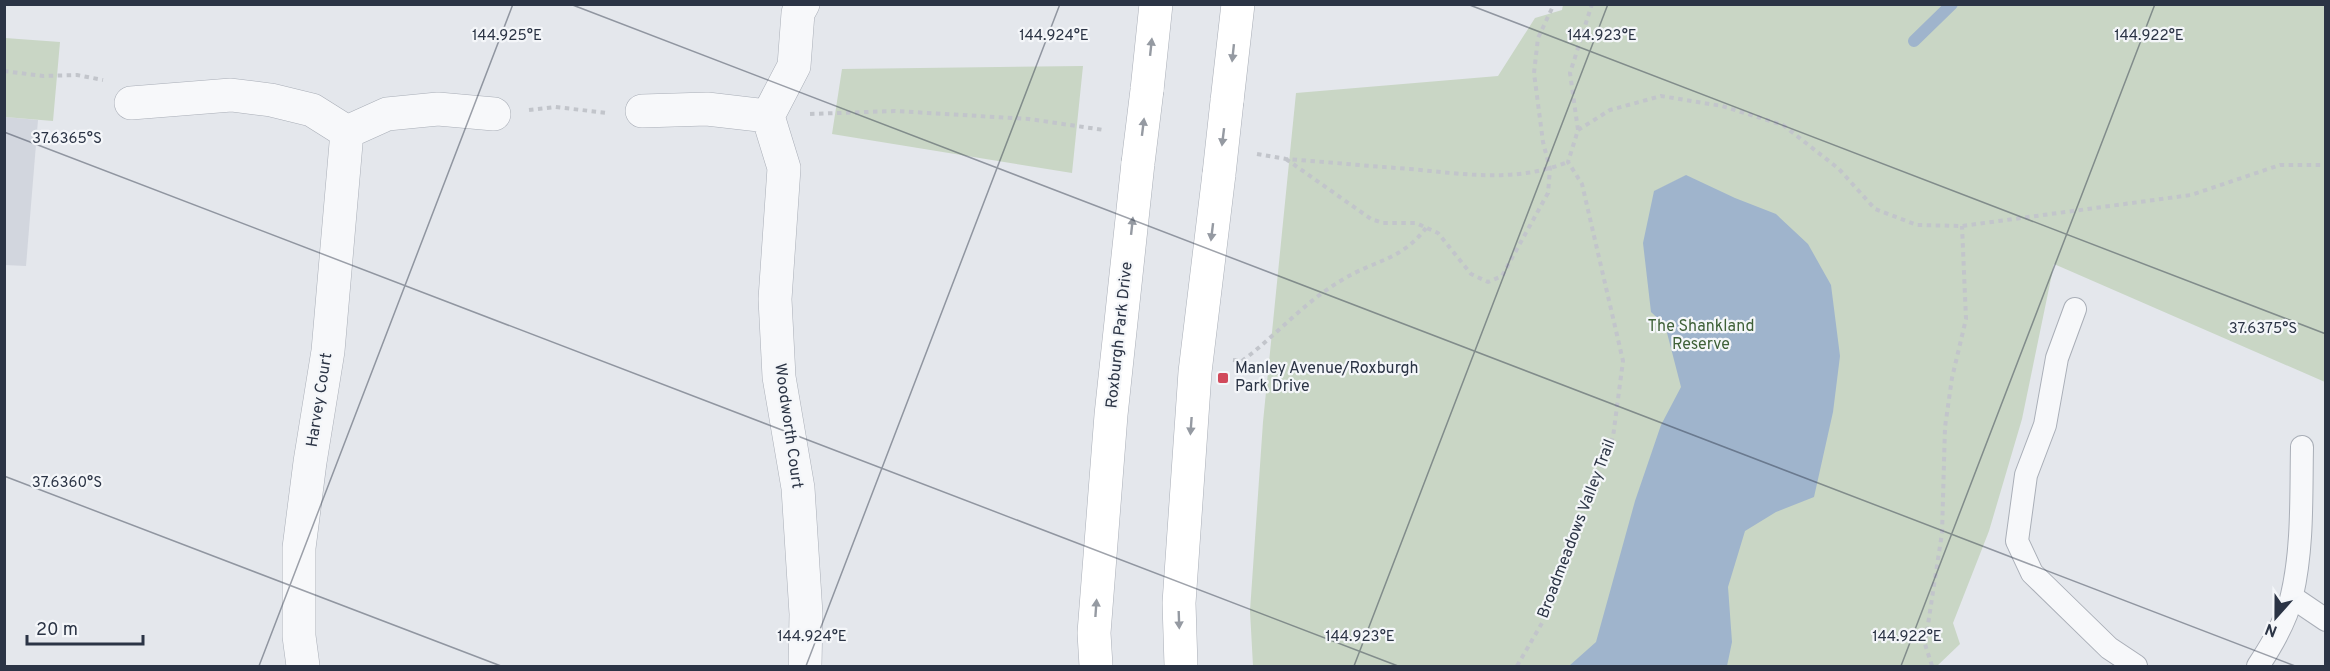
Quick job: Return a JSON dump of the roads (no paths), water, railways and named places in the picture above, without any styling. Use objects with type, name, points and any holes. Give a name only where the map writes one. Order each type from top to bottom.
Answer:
[{"type":"street","points":[[642,111],[707,109],[768,116],[794,66],[798,13],[803,4]]},
{"type":"street","name":"Roxburgh Park Drive","points":[[1096,666],[1094,633],[1111,415],[1156,4]]},
{"type":"street","points":[[1181,666],[1179,603],[1198,354],[1238,4]]},
{"type":"street","points":[[131,102],[231,95],[271,100],[312,110],[347,132],[387,114],[438,109],[494,114]]},
{"type":"street","name":"Woodworth Court","points":[[768,116],[784,168],[775,299],[779,377],[798,489],[806,614],[805,666]]},
{"type":"street","name":"Harvey Court","points":[[303,666],[299,636],[299,548],[328,351],[347,132]]},
{"type":"lane","points":[[2075,309],[2058,358],[2045,425],[2026,475],[2017,541],[2032,573],[2109,648],[2136,666]]},
{"type":"lane","points":[[2258,666],[2272,644],[2292,597],[2299,542],[2302,447]]},
{"type":"lane","points":[[2292,597],[2325,620]]},
{"type":"water","points":[[1686,175],[1776,214],[1808,244],[1831,285],[1840,356],[1833,412],[1814,497],[1776,512],[1745,531],[1728,587],[1732,642],[1727,666],[1569,666],[1596,642],[1635,501],[1661,425],[1681,387],[1665,325],[1651,312],[1643,243],[1654,191]]},
{"type":"waterway","points":[[1914,41],[1952,4]]},
{"type":"place","name":"Manley Avenue/Roxburgh Park Drive","points":[[1223,378]]},
{"type":"park label","name":"The Shankland Reserve","points":[[1701,336]]}]
